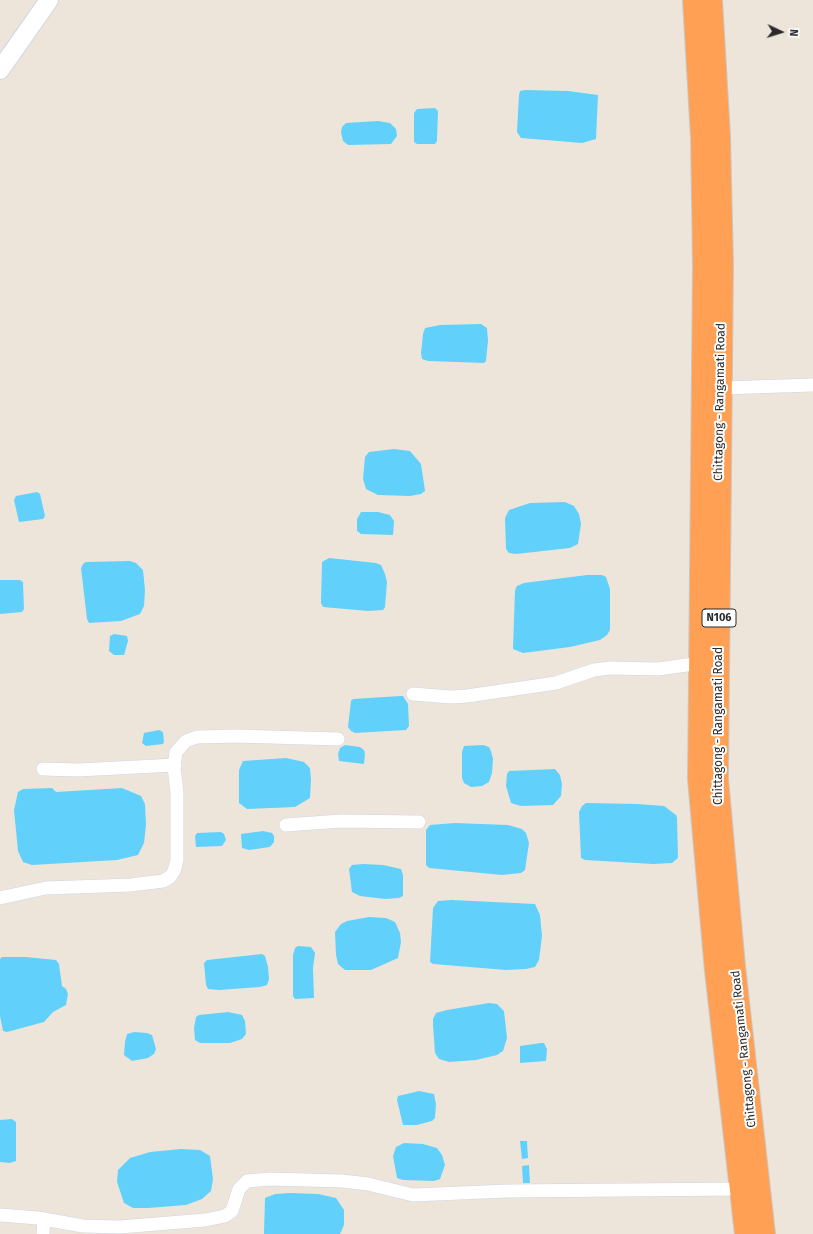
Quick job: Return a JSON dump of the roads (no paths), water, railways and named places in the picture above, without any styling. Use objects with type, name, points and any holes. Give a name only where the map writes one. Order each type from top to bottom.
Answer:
[{"type":"highway","name":"Chittagong - Rangamati Road","points":[[694,0],[701,130],[704,265],[699,779],[716,971],[746,1234]]},
{"type":"highway","name":"Chittagong - Rangamati Road","points":[[711,0],[719,151],[722,265],[717,779],[734,966],[764,1234]]},
{"type":"street","points":[[0,70],[49,0]]},
{"type":"street","points":[[721,388],[813,385]]},
{"type":"street","points":[[413,694],[451,697],[466,696],[556,683],[594,670],[610,668],[658,669],[701,663]]},
{"type":"street","points":[[0,898],[46,888],[131,885],[163,881],[170,877],[174,871],[177,860],[176,752],[186,741],[197,737],[236,736],[338,740]]},
{"type":"street","points":[[43,770],[78,770],[175,765]]},
{"type":"street","points":[[286,825],[341,821],[419,822]]},
{"type":"street","points":[[0,1215],[83,1226],[120,1228],[205,1220],[225,1216],[232,1211],[239,1189],[247,1182],[270,1179],[342,1181],[368,1184],[413,1195],[507,1191],[741,1189]]},
{"type":"street","points":[[43,1234],[44,1220]]},
{"type":"water","points":[[520,91],[568,91],[598,95],[596,139],[582,143],[521,138],[517,132],[519,95]]},
{"type":"water","points":[[435,108],[438,111],[437,141],[435,144],[417,144],[414,142],[414,113],[417,109]]},
{"type":"water","points":[[378,121],[390,123],[396,129],[397,136],[391,144],[348,145],[343,141],[341,132],[342,127],[346,123]]},
{"type":"water","points":[[481,324],[487,328],[488,341],[486,361],[484,363],[428,361],[422,359],[421,353],[425,328],[440,325]]},
{"type":"water","points":[[394,449],[410,451],[421,464],[425,491],[421,494],[410,496],[378,495],[366,489],[363,479],[365,457],[369,452]]},
{"type":"water","points":[[37,492],[40,494],[45,516],[43,519],[19,522],[14,500],[16,496]]},
{"type":"water","points":[[565,502],[574,506],[579,514],[581,524],[578,544],[570,548],[516,554],[509,553],[506,549],[505,518],[509,510],[530,503]]},
{"type":"water","points":[[361,512],[378,512],[390,515],[394,521],[393,535],[361,534],[357,531],[357,519]]},
{"type":"water","points":[[329,558],[376,563],[381,565],[387,582],[385,607],[383,610],[368,611],[323,607],[321,603],[322,562]]},
{"type":"water","points":[[130,561],[136,563],[143,570],[145,590],[144,606],[140,614],[121,621],[89,623],[87,619],[81,568],[83,564],[86,562]]},
{"type":"water","points":[[587,575],[602,575],[606,577],[610,589],[610,630],[607,635],[600,640],[570,647],[523,653],[513,649],[515,590],[517,586],[524,583]]},
{"type":"water","points":[[0,580],[20,580],[23,582],[24,609],[22,612],[0,614]]},
{"type":"water","points":[[114,634],[127,636],[128,641],[124,655],[114,655],[109,651],[110,636]]},
{"type":"water","points":[[403,696],[408,704],[409,726],[406,730],[355,733],[348,727],[351,701],[353,699]]},
{"type":"water","points":[[159,730],[163,732],[163,744],[146,746],[142,743],[144,733]]},
{"type":"water","points":[[345,745],[360,747],[364,750],[364,764],[339,761],[338,754],[340,748]]},
{"type":"water","points":[[483,745],[489,747],[491,751],[493,759],[492,773],[489,782],[482,786],[471,787],[464,783],[462,778],[462,752],[464,746]]},
{"type":"water","points":[[286,758],[304,762],[310,768],[310,798],[295,807],[247,809],[239,803],[239,770],[243,761]]},
{"type":"water","points":[[555,769],[560,775],[562,784],[561,796],[553,805],[521,806],[511,803],[506,786],[507,774],[509,771]]},
{"type":"water","points":[[52,788],[56,792],[122,788],[141,796],[145,804],[146,825],[144,843],[138,855],[117,860],[32,865],[23,862],[18,851],[14,810],[18,792],[23,789]]},
{"type":"water","points":[[586,803],[664,806],[676,815],[677,818],[678,858],[672,863],[653,864],[585,860],[581,858],[579,812],[582,806]]},
{"type":"water","points":[[455,823],[508,825],[522,829],[526,833],[529,843],[525,870],[521,873],[502,875],[429,868],[426,865],[426,830],[430,825]]},
{"type":"water","points":[[263,831],[272,833],[274,836],[274,842],[270,847],[249,850],[242,848],[241,834]]},
{"type":"water","points":[[221,832],[224,834],[226,840],[222,846],[196,847],[195,836],[197,833]]},
{"type":"water","points":[[352,865],[383,865],[401,869],[403,875],[403,896],[399,898],[385,899],[360,896],[352,892],[349,869]]},
{"type":"water","points":[[452,900],[535,904],[540,915],[542,936],[539,960],[535,967],[506,970],[433,964],[430,962],[433,908],[438,901]]},
{"type":"water","points":[[369,917],[386,918],[395,922],[400,933],[401,942],[398,958],[371,970],[345,970],[338,964],[335,932],[341,924],[347,921]]},
{"type":"water","points":[[298,946],[311,947],[315,953],[313,968],[314,998],[295,999],[293,996],[293,955],[295,948]]},
{"type":"water","points":[[262,954],[265,956],[268,967],[269,979],[267,985],[260,987],[219,990],[208,989],[206,985],[204,963],[207,960]]},
{"type":"water","points":[[2,957],[26,957],[56,960],[59,964],[62,986],[66,989],[68,994],[66,1005],[53,1012],[44,1022],[7,1032],[3,1031],[0,1016],[0,959]]},
{"type":"water","points":[[489,1003],[497,1004],[504,1011],[507,1038],[503,1051],[497,1055],[476,1060],[449,1062],[439,1059],[435,1053],[433,1025],[433,1019],[436,1013]]},
{"type":"water","points":[[228,1012],[242,1015],[245,1021],[246,1034],[242,1039],[230,1043],[200,1043],[195,1040],[194,1028],[196,1017],[199,1015]]},
{"type":"water","points":[[134,1032],[152,1035],[156,1049],[154,1054],[148,1058],[132,1061],[124,1055],[127,1034]]},
{"type":"water","points":[[544,1043],[547,1049],[546,1061],[520,1063],[520,1046]]},
{"type":"water","points":[[419,1091],[434,1094],[436,1104],[435,1118],[432,1121],[417,1125],[403,1125],[397,1100],[398,1096]]},
{"type":"water","points":[[12,1119],[16,1122],[16,1161],[10,1163],[0,1162],[0,1120]]},
{"type":"water","points":[[520,1141],[527,1141],[528,1158],[522,1159]]},
{"type":"water","points":[[404,1143],[423,1144],[437,1148],[442,1155],[445,1165],[440,1179],[434,1181],[403,1180],[397,1178],[393,1156],[396,1147]]},
{"type":"water","points":[[181,1149],[200,1150],[210,1156],[213,1179],[211,1191],[202,1199],[186,1205],[133,1208],[124,1203],[117,1182],[118,1170],[130,1158],[150,1152]]},
{"type":"water","points":[[529,1165],[530,1183],[523,1183],[522,1166]]},
{"type":"water","points":[[275,1194],[318,1194],[336,1198],[344,1210],[344,1225],[340,1234],[264,1234],[265,1198]]}]
